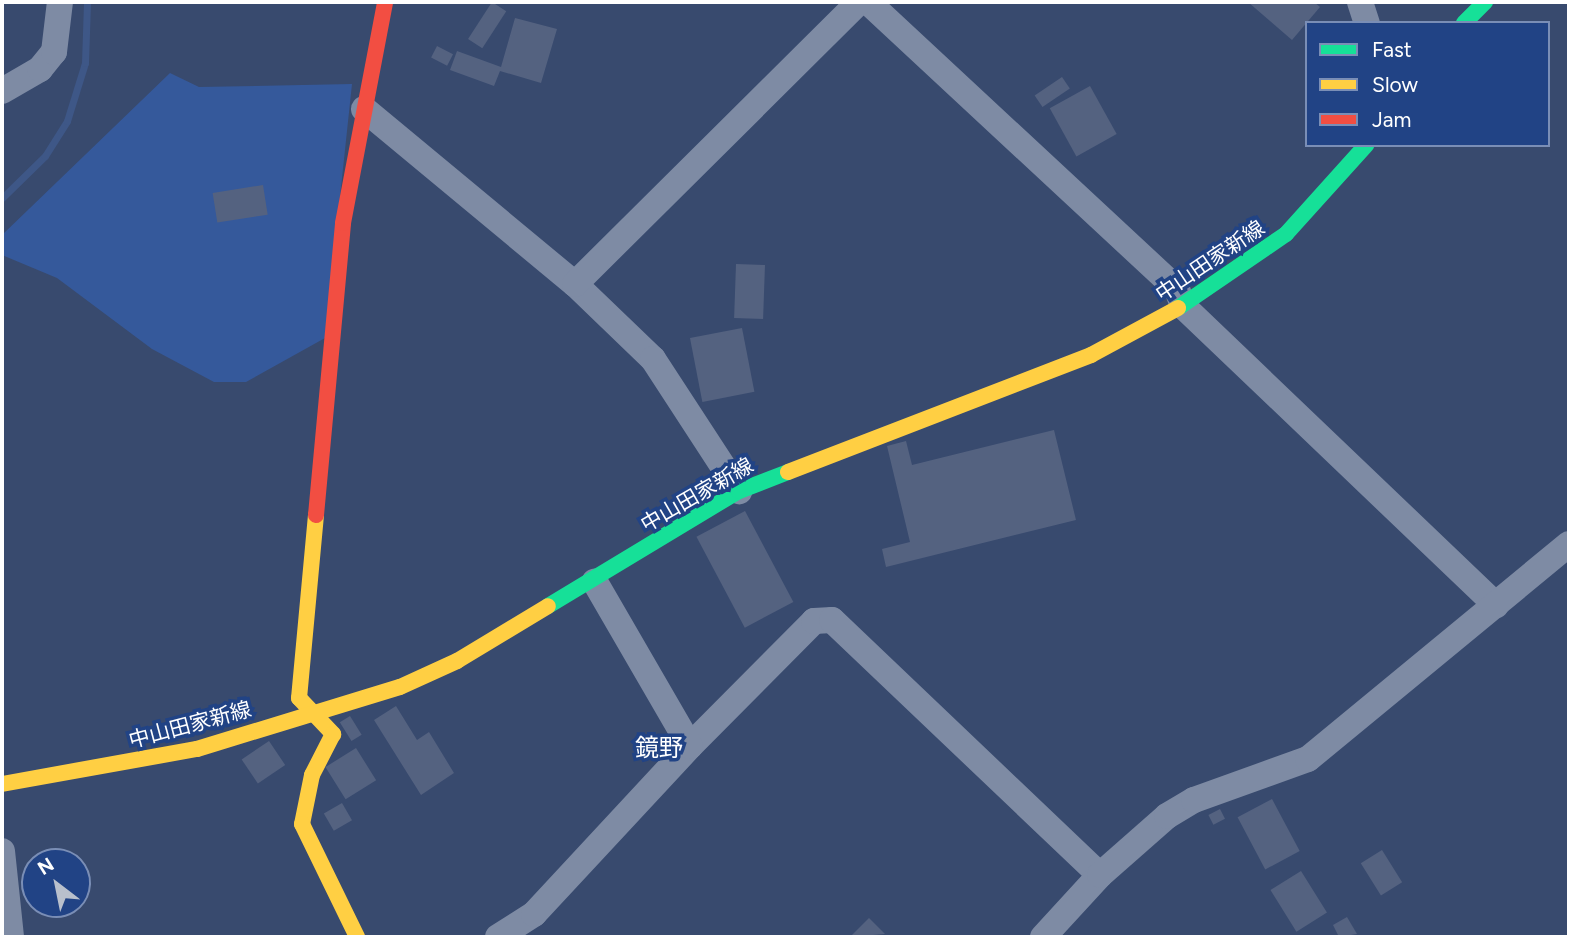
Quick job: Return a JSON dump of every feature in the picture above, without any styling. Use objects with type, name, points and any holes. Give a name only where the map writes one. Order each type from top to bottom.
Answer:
[{"type":"main road","points":[[357,937],[302,824],[312,775],[333,734],[314,710],[299,698],[343,223],[385,2]]},
{"type":"main road","points":[[1466,21],[1485,2]]},
{"type":"main road","name":"中山田家新線","points":[[2,784],[198,749],[314,710],[400,687],[457,661],[595,582],[739,491],[1091,355],[1183,306],[1286,234],[1364,147]]},
{"type":"street","points":[[2,91],[40,69],[54,52],[60,2]]},
{"type":"street","points":[[575,284],[859,2]]},
{"type":"street","points":[[868,2],[1177,289],[1183,306],[1496,606]]},
{"type":"street","points":[[1360,2],[1366,21]]},
{"type":"street","points":[[364,109],[575,284],[653,359],[739,491]]},
{"type":"street","points":[[1043,937],[1100,874],[1167,816],[1194,800],[1308,760],[1569,544]]},
{"type":"street","points":[[595,582],[690,746]]},
{"type":"street","points":[[498,937],[534,914],[690,746],[814,621],[832,620],[1100,874]]},
{"type":"street","points":[[2,851],[11,937]]},
{"type":"shaded area","points":[[170,73],[199,87],[352,84],[325,338],[246,382],[214,382],[152,349],[57,278],[2,255],[2,235]]},
{"type":"building","points":[[492,2],[506,11],[482,48],[468,39]]},
{"type":"building","points":[[1248,2],[1314,2],[1320,7],[1308,21],[1305,21],[1292,40]]},
{"type":"building","points":[[515,18],[557,29],[541,83],[500,71],[494,86],[450,70],[457,51],[501,67]]},
{"type":"building","points":[[437,46],[453,54],[447,66],[431,58]]},
{"type":"building","points":[[1062,77],[1070,89],[1042,107],[1035,95]]},
{"type":"building","points":[[1090,86],[1117,134],[1076,156],[1050,108]]},
{"type":"building","points":[[263,185],[268,215],[217,223],[213,193]]},
{"type":"building","points":[[736,264],[765,265],[763,319],[734,318]]},
{"type":"building","points":[[742,328],[754,392],[702,402],[690,338]]},
{"type":"building","points":[[1054,430],[1076,520],[886,567],[882,549],[910,542],[887,446],[906,441],[912,465]]},
{"type":"building","points":[[745,511],[793,602],[745,628],[696,537]]},
{"type":"building","points":[[396,706],[417,740],[429,732],[454,773],[421,795],[374,720]]},
{"type":"building","points":[[350,716],[362,735],[351,741],[340,722]]},
{"type":"building","points":[[269,741],[285,765],[258,783],[242,759]]},
{"type":"building","points":[[356,748],[376,780],[346,799],[325,767]]},
{"type":"building","points":[[1272,799],[1300,851],[1265,869],[1238,817]]},
{"type":"building","points":[[342,803],[352,820],[334,831],[324,814]]},
{"type":"building","points":[[1220,809],[1225,819],[1213,825],[1208,815]]},
{"type":"building","points":[[1382,850],[1402,882],[1381,895],[1361,863]]},
{"type":"building","points":[[1301,871],[1327,913],[1296,932],[1270,890]]},
{"type":"building","points":[[1347,917],[1357,934],[1339,937],[1333,925]]},
{"type":"building","points":[[869,918],[885,934],[850,937]]},
{"type":"waterway","points":[[2,198],[45,156],[67,121],[85,63],[87,2]]},
{"type":"traffic: fast","points":[[1466,21],[1485,2]]},
{"type":"traffic: fast","points":[[1178,308],[1286,234],[1364,147]]},
{"type":"traffic: fast","points":[[548,606],[739,491],[788,472]]},
{"type":"traffic: slow","points":[[788,472],[1091,355],[1178,308]]},
{"type":"traffic: slow","points":[[316,515],[299,698],[333,734],[312,775],[302,824],[357,937]]},
{"type":"traffic: slow","points":[[2,784],[197,749],[400,687],[457,661],[548,606]]},
{"type":"traffic: jam","points":[[316,515],[343,223],[385,2]]},
{"type":"district","name":"鏡野","points":[[659,748]]}]
